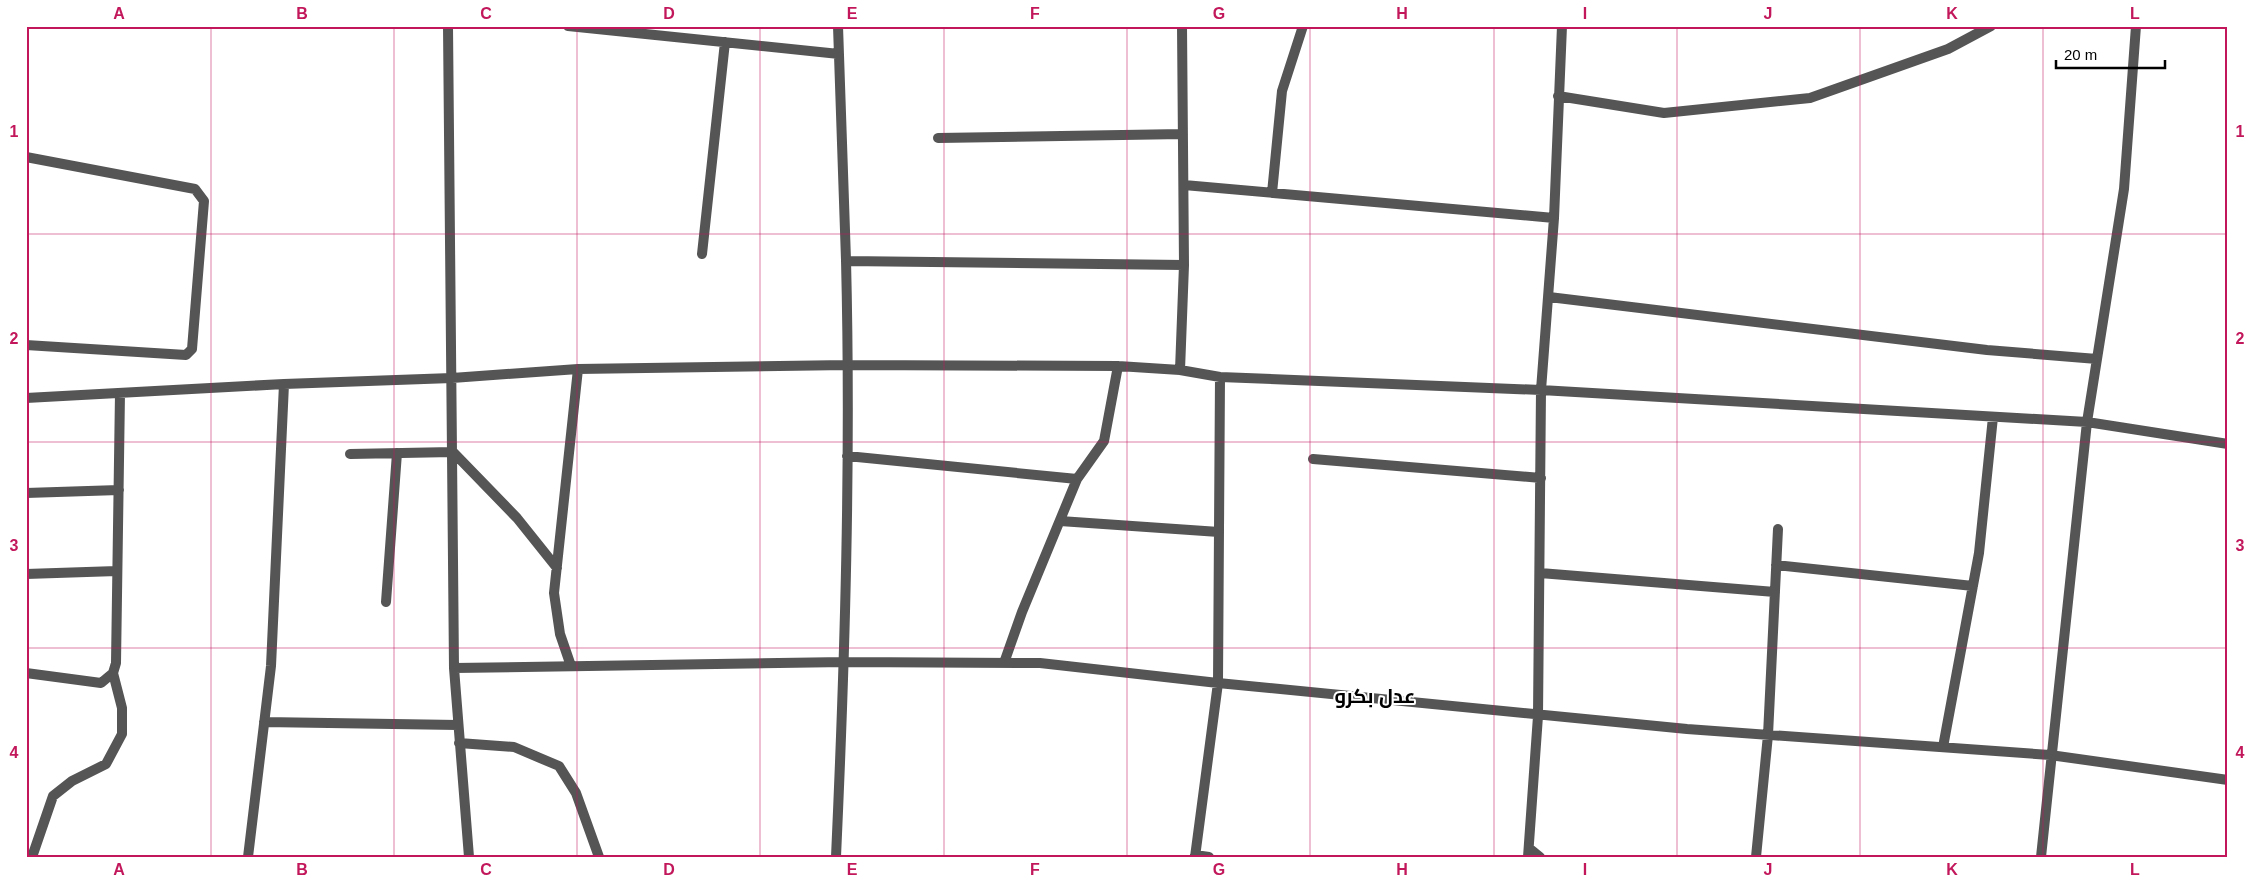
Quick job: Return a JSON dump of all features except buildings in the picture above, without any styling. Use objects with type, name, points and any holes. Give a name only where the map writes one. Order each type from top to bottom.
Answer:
[{"type":"street","points":[[448,26],[454,668],[469,857]]},
{"type":"street","points":[[568,26],[839,54]]},
{"type":"street","points":[[836,857],[845,662],[847,456],[846,261],[838,26]]},
{"type":"street","points":[[1180,370],[1184,265],[1182,26]]},
{"type":"street","points":[[1272,193],[1282,91],[1303,26]]},
{"type":"street","points":[[1540,857],[1529,852],[1538,716],[1541,390],[1554,218],[1562,26]]},
{"type":"street","points":[[1558,96],[1664,113],[1810,98],[1948,49],[1991,26]]},
{"type":"street","points":[[2041,857],[2050,755],[2087,422],[2124,188],[2136,26]]},
{"type":"street","points":[[702,254],[725,42]]},
{"type":"street","points":[[938,138],[1183,134]]},
{"type":"street","points":[[26,157],[195,189],[204,201],[192,349],[186,355],[26,345]]},
{"type":"street","points":[[1184,185],[1554,218]]},
{"type":"street","points":[[846,261],[1184,265]]},
{"type":"street","points":[[1548,297],[1987,350],[2097,359]]},
{"type":"street","points":[[26,398],[284,384],[452,378],[578,370],[847,365],[1118,366],[1180,370],[1220,377],[1541,390],[2087,422],[2228,444]]},
{"type":"street","points":[[1004,663],[1022,612],[1078,479],[1104,440],[1118,366]]},
{"type":"street","points":[[571,666],[560,634],[555,602],[578,370]]},
{"type":"street","points":[[1209,857],[1195,856],[1218,683],[1220,377]]},
{"type":"street","points":[[248,857],[271,666],[284,384]]},
{"type":"street","points":[[32,857],[53,796],[72,781],[106,764],[122,734],[122,708],[113,673],[116,663],[120,393]]},
{"type":"street","points":[[1943,747],[1979,553],[1993,417]]},
{"type":"street","points":[[350,454],[453,452],[517,518],[557,568]]},
{"type":"street","points":[[386,602],[397,453]]},
{"type":"street","points":[[847,456],[1078,479]]},
{"type":"street","points":[[1313,459],[1541,478]]},
{"type":"street","points":[[26,493],[119,490]]},
{"type":"street","points":[[1060,521],[1219,532]]},
{"type":"street","points":[[1756,857],[1768,735],[1778,530]]},
{"type":"street","points":[[1776,565],[1973,586]]},
{"type":"street","points":[[26,574],[117,571]]},
{"type":"street","points":[[1540,573],[1775,592]]},
{"type":"street","points":[[454,668],[845,662],[1040,664],[1538,716],[2050,755],[2228,780]]},
{"type":"street","points":[[26,673],[102,682],[113,673]]},
{"type":"street","points":[[264,722],[458,725]]},
{"type":"street","points":[[459,742],[514,747],[559,766],[576,793],[599,857]]},
{"type":"district","name":"عدل بكرو","points":[[1375,696]]}]
